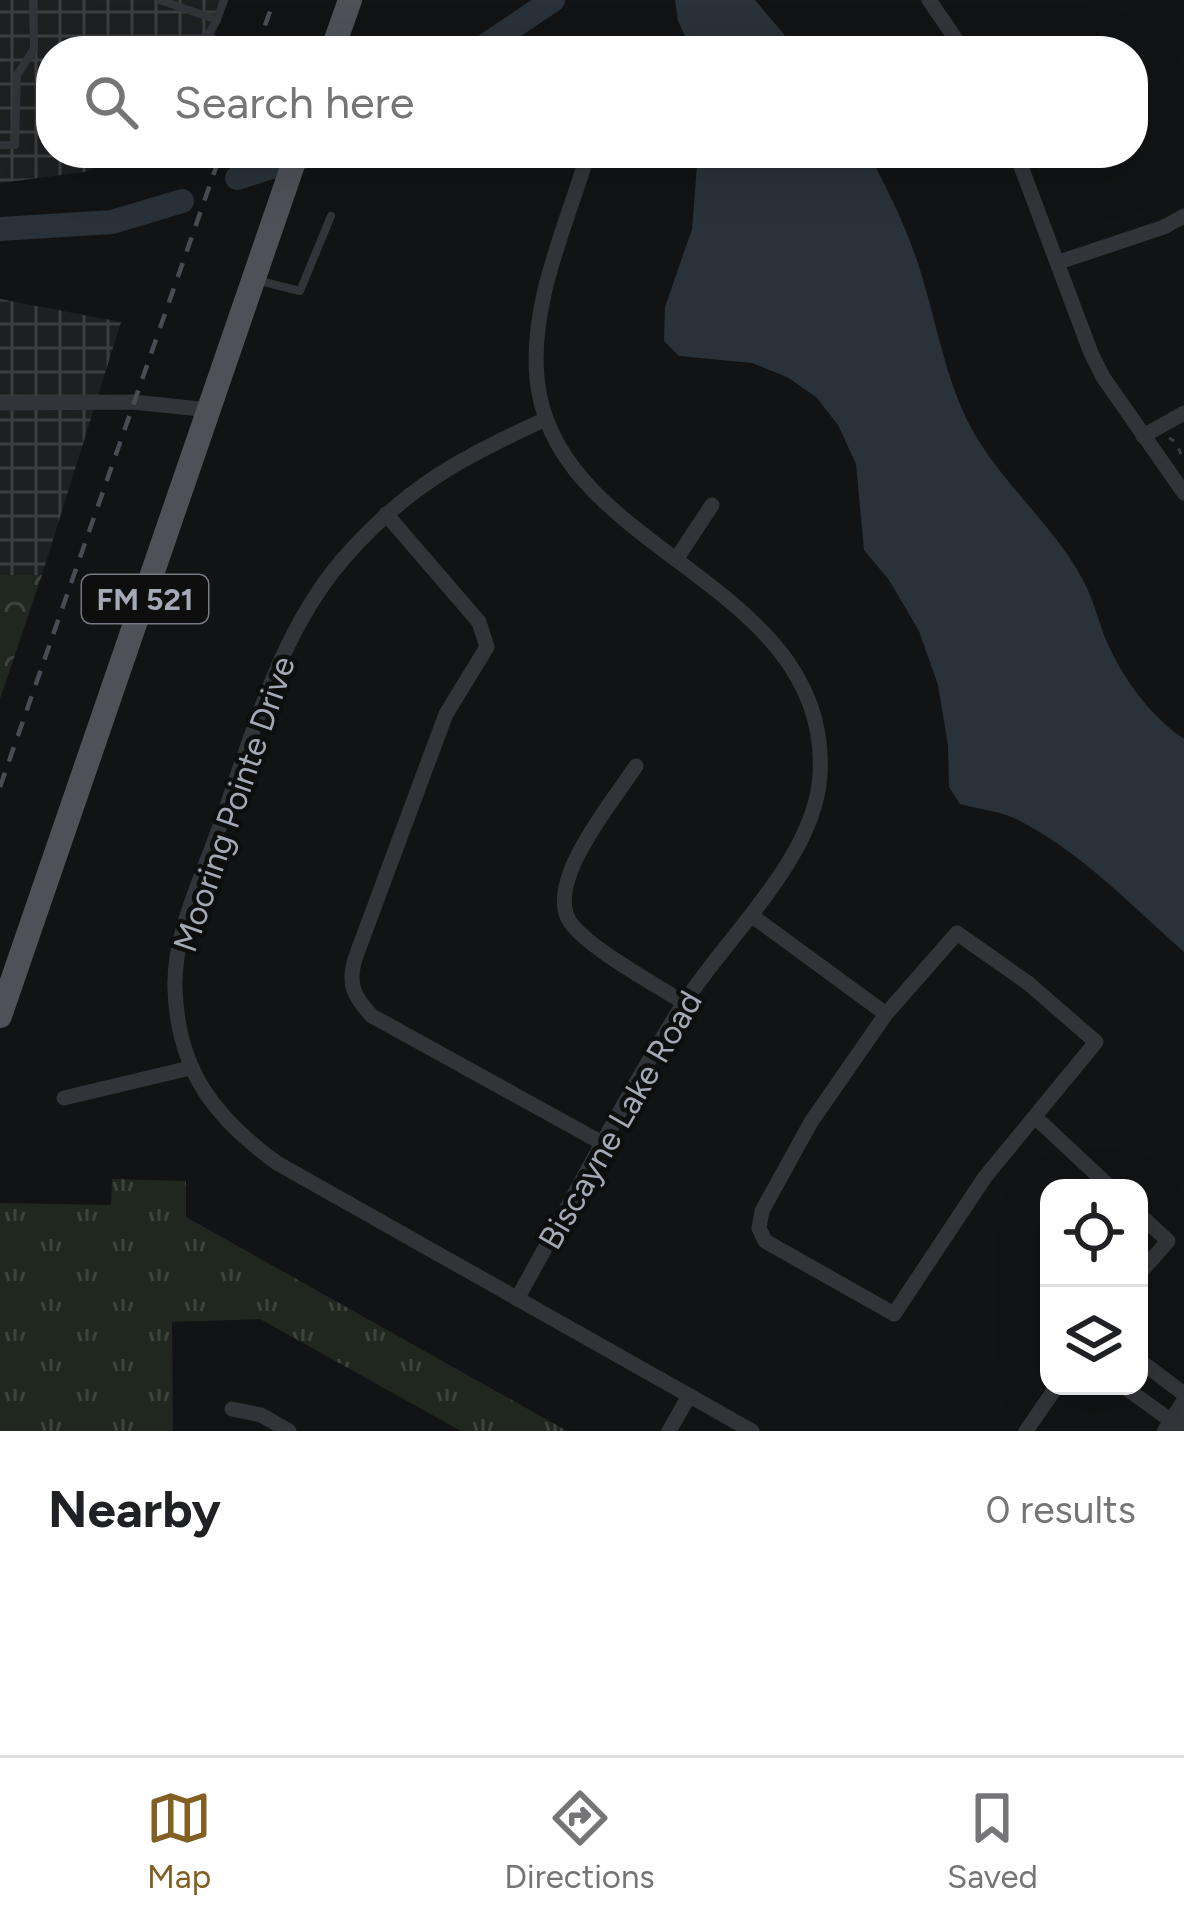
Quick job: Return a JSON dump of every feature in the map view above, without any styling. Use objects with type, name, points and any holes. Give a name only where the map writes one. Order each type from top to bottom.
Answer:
[{"type":"main road","points":[[337,36],[350,0]]},
{"type":"main road","name":"FM 521","points":[[0,1016],[293,168]]},
{"type":"street","points":[[928,0],[953,36]]},
{"type":"street","name":"Biscayne Lake Road","points":[[517,1299],[684,1003],[752,916],[807,828],[820,777],[817,728],[790,659],[677,558],[590,489],[546,419],[536,351],[546,286],[583,168]]},
{"type":"street","points":[[1022,168],[1091,353],[1184,493]]},
{"type":"street","points":[[1059,262],[1184,216]]},
{"type":"street","points":[[0,403],[133,402],[210,410]]},
{"type":"street","points":[[1147,434],[1184,413]]},
{"type":"street","name":"Mooring Pointe Drive","points":[[546,419],[446,467],[386,514],[330,577],[278,666],[185,924],[174,987],[190,1068],[224,1120],[277,1163],[752,1431]]},
{"type":"street","points":[[677,558],[712,505]]},
{"type":"street","points":[[386,514],[479,622],[487,647],[446,714],[356,956],[350,975],[354,997],[372,1016],[604,1144]]},
{"type":"street","points":[[636,766],[570,867],[567,918],[583,935],[684,1003]]},
{"type":"street","points":[[752,916],[886,1014]]},
{"type":"street","points":[[957,933],[1028,982],[1096,1042],[985,1177],[893,1313],[765,1241],[759,1228],[762,1211],[811,1122],[886,1014],[957,933]]},
{"type":"street","points":[[64,1098],[190,1068]]},
{"type":"street","points":[[1035,1117],[1101,1179]]},
{"type":"street","points":[[1148,1222],[1168,1241],[1148,1264]]},
{"type":"street","points":[[1148,1367],[1184,1394]]},
{"type":"street","points":[[1026,1431],[1051,1395]]},
{"type":"street","points":[[1134,1395],[1174,1428],[1184,1403]]},
{"type":"street","points":[[669,1431],[689,1396]]},
{"type":"street","points":[[232,1409],[261,1415],[290,1431]]},
{"type":"lane","points":[[0,145],[15,145],[16,75],[34,50],[33,0]]},
{"type":"lane","points":[[160,0],[217,20]]},
{"type":"lane","points":[[207,36],[224,0]]},
{"type":"lane","points":[[255,279],[300,291],[331,216]]},
{"type":"path","points":[[1147,434],[1176,442],[1184,462]]},
{"type":"shaded area","points":[[0,0],[228,0],[215,36],[36,36],[36,168],[94,168],[0,183]]},
{"type":"shaded area","points":[[675,0],[755,0],[785,36],[685,36]]},
{"type":"shaded area","points":[[697,168],[876,168],[914,253],[966,418],[994,463],[1074,565],[1129,682],[1159,719],[1184,739],[1184,952],[1104,879],[1038,831],[1014,818],[960,804],[949,787],[938,685],[919,631],[889,580],[864,550],[856,464],[838,425],[816,397],[787,377],[752,363],[679,356],[664,341],[665,307],[692,229]]},
{"type":"shaded area","points":[[0,299],[121,322],[42,575],[0,575]]},
{"type":"green space","points":[[0,575],[42,575],[0,699]]},
{"type":"green space","points":[[112,1179],[186,1181],[186,1217],[567,1431],[461,1431],[260,1319],[172,1322],[173,1431],[0,1431],[0,1203],[111,1205]]},
{"type":"waterway","points":[[499,36],[553,0]]},
{"type":"waterway","points":[[237,178],[268,168]]},
{"type":"waterway","points":[[0,229],[112,222],[182,201]]},
{"type":"railway","points":[[261,36],[274,0]]},
{"type":"railway","points":[[0,787],[216,168]]}]
